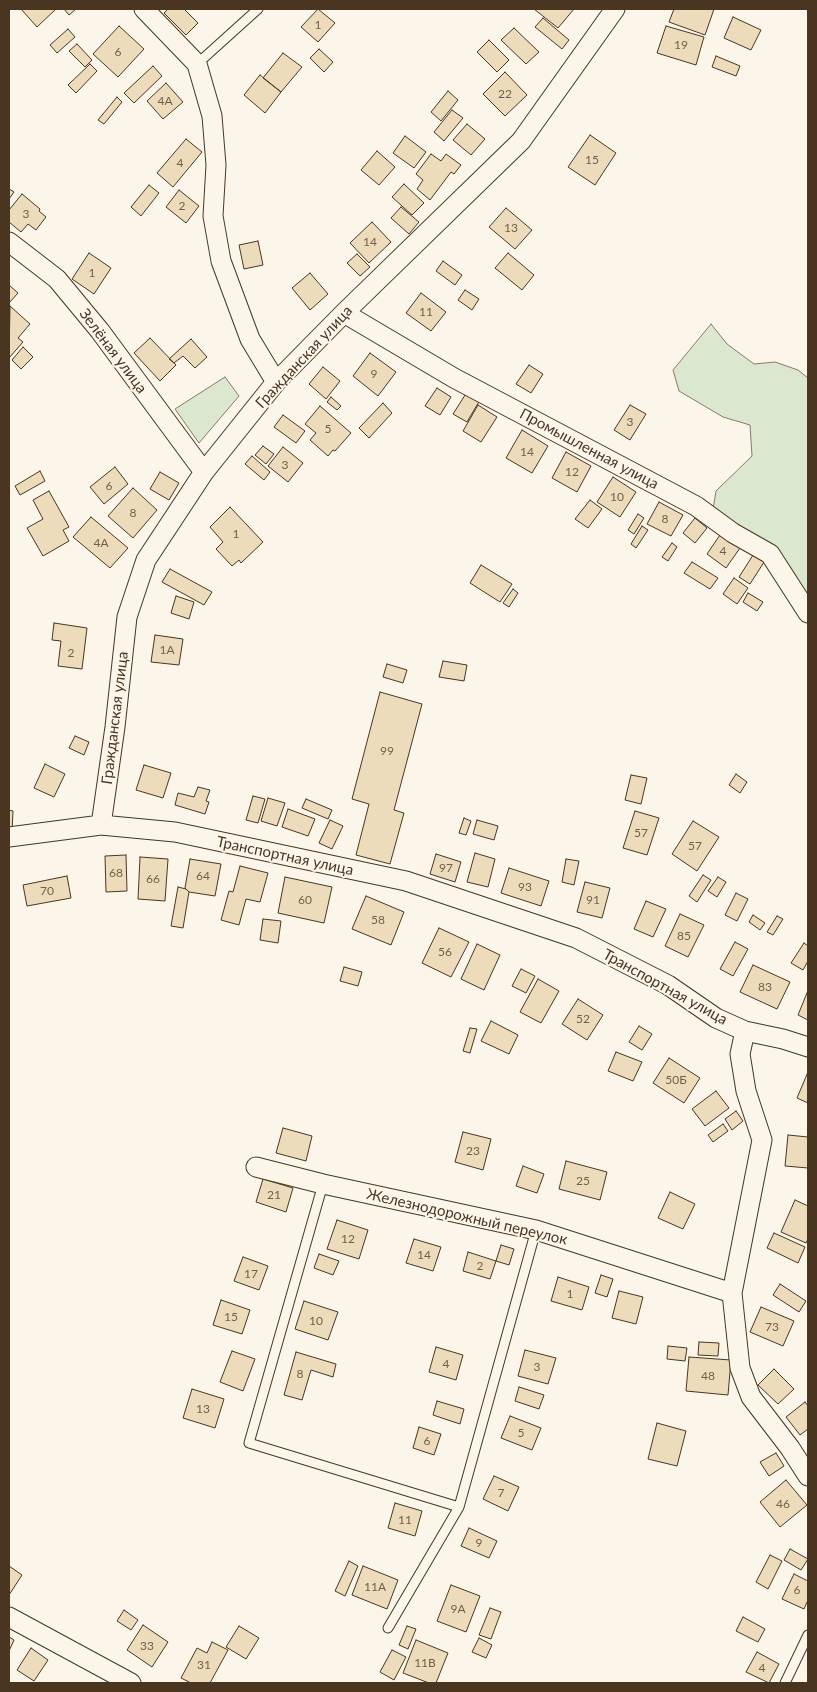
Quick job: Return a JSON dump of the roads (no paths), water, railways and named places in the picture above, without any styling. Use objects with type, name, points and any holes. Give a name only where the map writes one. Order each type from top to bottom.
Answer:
[{"type":"street","points":[[144,9],[197,64],[212,116],[216,165],[213,216],[221,261],[250,339],[276,382]]},
{"type":"street","name":"Гражданская улица","points":[[100,826],[115,727],[127,617],[146,560],[204,472],[276,382],[344,313],[521,141],[615,9]]},
{"type":"street","name":"Зелёная улица","points":[[9,242],[57,279],[100,331],[204,472]]},
{"type":"street","name":"Промышленная улица","points":[[344,313],[454,378],[696,506],[733,533],[770,554],[808,613]]},
{"type":"street","name":"Транспортная улица","points":[[9,837],[100,826],[175,832],[406,882],[576,938],[668,985],[716,1018],[745,1031],[740,1054],[746,1091],[762,1140],[732,1293],[740,1368],[751,1397],[790,1448],[808,1476]]},
{"type":"street","points":[[745,1031],[783,1039],[808,1047]]},
{"type":"street","name":"Железнодорожный переулок","points":[[256,1167],[323,1184],[536,1230],[732,1293]]},
{"type":"street","points":[[9,1617],[132,1683]]},
{"type":"lane","points":[[197,64],[258,9]]},
{"type":"lane","points":[[323,1184],[249,1443],[459,1508]]},
{"type":"lane","points":[[388,1628],[459,1508],[536,1230]]},
{"type":"lane","points":[[785,1683],[808,1635]]}]
